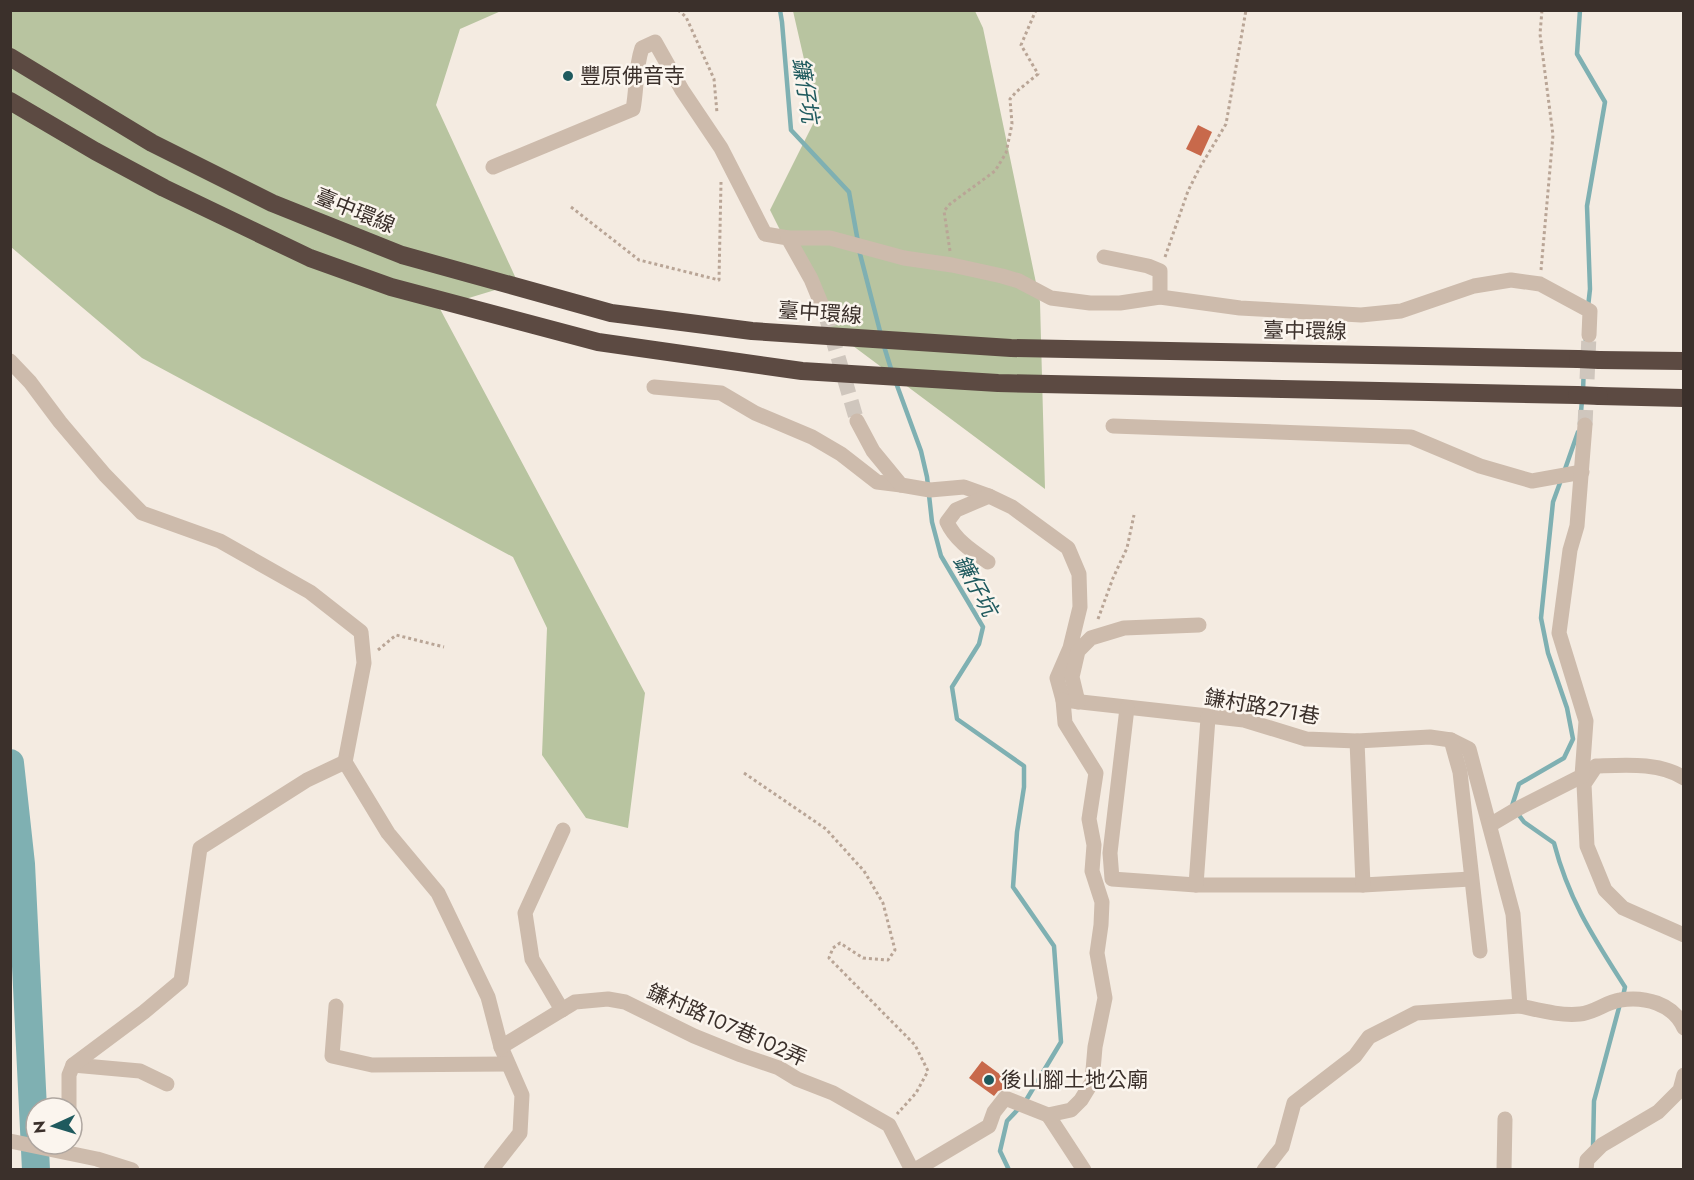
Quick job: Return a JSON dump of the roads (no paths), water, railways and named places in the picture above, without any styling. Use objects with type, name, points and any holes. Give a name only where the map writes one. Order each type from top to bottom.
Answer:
[{"type":"highway","name":"臺中環線","points":[[10,57],[152,143],[272,202],[402,255],[611,313],[752,331],[1011,348],[1683,361]]},
{"type":"highway","points":[[10,101],[164,188],[310,258],[391,287],[598,342],[801,371],[998,382],[1683,398]]},
{"type":"street","points":[[493,167],[633,110],[637,62],[642,48],[655,42],[682,90],[721,148],[765,234],[788,238],[830,238],[904,258],[952,265],[1019,281],[1051,298],[1090,303],[1120,303],[1160,297],[1240,308],[1361,315],[1401,311],[1483,285],[1511,280],[1540,284],[1590,311],[1589,335]]},
{"type":"street","points":[[788,238],[811,279],[825,313]]},
{"type":"street","points":[[1104,257],[1148,266],[1160,271],[1160,297]]},
{"type":"street","points":[[10,361],[30,382],[105,475],[142,513],[220,541],[310,592],[361,633],[364,663],[345,762],[388,833],[438,893],[488,997],[501,1047],[522,1095],[520,1133],[490,1170]]},
{"type":"street","points":[[654,387],[721,393],[755,413],[812,437],[841,454],[877,482],[930,490],[964,487],[989,496],[1012,507],[1068,548],[1079,574],[1080,607],[1070,648],[1057,678],[1070,701]]},
{"type":"street","points":[[856,421],[873,451],[902,485]]},
{"type":"street","points":[[1490,825],[1512,811],[1582,776],[1586,721],[1559,633],[1569,550],[1577,526],[1585,424]]},
{"type":"street","points":[[1113,426],[1410,437],[1480,466],[1532,481],[1582,472]]},
{"type":"street","points":[[988,562],[968,549],[951,531],[947,522],[956,510],[989,496]]},
{"type":"street","points":[[913,1170],[989,1126],[994,1112],[1005,1098],[1048,1115],[1071,1110],[1081,1100],[1092,1082],[1095,1047],[1105,998],[1097,953],[1102,902],[1092,871],[1094,845],[1089,819],[1096,773],[1065,723],[1078,651],[1091,638],[1124,628],[1199,625]]},
{"type":"street","name":"鎌村路271巷","points":[[1070,701],[1244,720],[1306,739],[1357,741],[1430,737],[1451,740]]},
{"type":"street","points":[[1127,708],[1110,853],[1112,879],[1196,885],[1363,885],[1471,879]]},
{"type":"street","points":[[1196,885],[1208,717]]},
{"type":"street","points":[[1451,740],[1469,749],[1490,825],[1513,914],[1520,1006]]},
{"type":"street","points":[[1451,740],[1460,772],[1480,951]]},
{"type":"street","points":[[1357,741],[1363,885]]},
{"type":"street","points":[[69,1096],[69,1075],[73,1065],[182,981],[200,848],[307,780],[345,762]]},
{"type":"street","points":[[1512,811],[1584,784],[1596,766],[1633,765],[1672,770],[1683,778]]},
{"type":"street","points":[[1584,784],[1587,846],[1605,890],[1623,908],[1683,935]]},
{"type":"street","points":[[562,1010],[532,959],[525,913],[563,830]]},
{"type":"street","name":"鎌村路107巷102弄","points":[[501,1047],[575,1002],[608,999],[625,1002],[694,1036],[779,1068],[797,1079],[833,1093],[889,1125],[913,1170]]},
{"type":"street","points":[[1264,1170],[1282,1147],[1294,1103],[1355,1056],[1369,1037],[1416,1013],[1520,1006],[1561,1014],[1582,1014],[1619,1000],[1648,999],[1666,1007],[1681,1022],[1683,1028]]},
{"type":"street","points":[[336,1006],[332,1056],[372,1065],[508,1064]]},
{"type":"street","points":[[73,1065],[140,1071],[167,1084]]},
{"type":"street","points":[[1586,1170],[1587,1160],[1602,1145],[1658,1112],[1680,1090],[1683,1075]]},
{"type":"street","points":[[1048,1115],[1084,1170]]},
{"type":"street","points":[[1504,1170],[1505,1119]]},
{"type":"street","points":[[84,1154],[132,1170]]},
{"type":"waterway","name":"鐮仔坑","points":[[780,10],[791,130],[849,192],[858,242]]},
{"type":"waterway","points":[[1580,10],[1577,54],[1605,102],[1587,206],[1590,289],[1588,307]]},
{"type":"waterway","name":"鐮仔坑","points":[[859,250],[881,335]]},
{"type":"waterway","points":[[1585,355],[1586,337]]},
{"type":"waterway","name":"鐮仔坑","points":[[883,343],[892,372]]},
{"type":"waterway","points":[[1583,391],[1584,364]]},
{"type":"waterway","name":"鐮仔坑","points":[[895,380],[921,451],[927,477],[932,522],[941,556],[983,627],[979,644],[952,687],[957,719],[1024,766],[1024,787],[1017,832],[1013,887],[1054,946],[1061,1042],[1025,1102],[1007,1121],[1000,1151],[1009,1170]]},
{"type":"waterway","points":[[1580,424],[1582,400]]},
{"type":"waterway","points":[[1564,472],[1578,432]]},
{"type":"waterway","points":[[1561,480],[1553,502],[1541,618],[1548,653],[1567,708],[1573,739],[1564,758],[1519,784],[1512,806],[1524,822],[1554,843],[1575,901],[1625,987],[1623,996]]},
{"type":"waterway","points":[[10,763],[21,864],[36,1170]]},
{"type":"waterway","points":[[1593,1148],[1594,1101],[1620,1004]]},
{"type":"tunnel","points":[[825,313],[857,421]]},
{"type":"tunnel","points":[[1585,425],[1589,335]]},
{"type":"place","name":"豐原佛音寺","points":[[568,76]]},
{"type":"place","name":"後山腳土地公廟","points":[[989,1080]]}]
